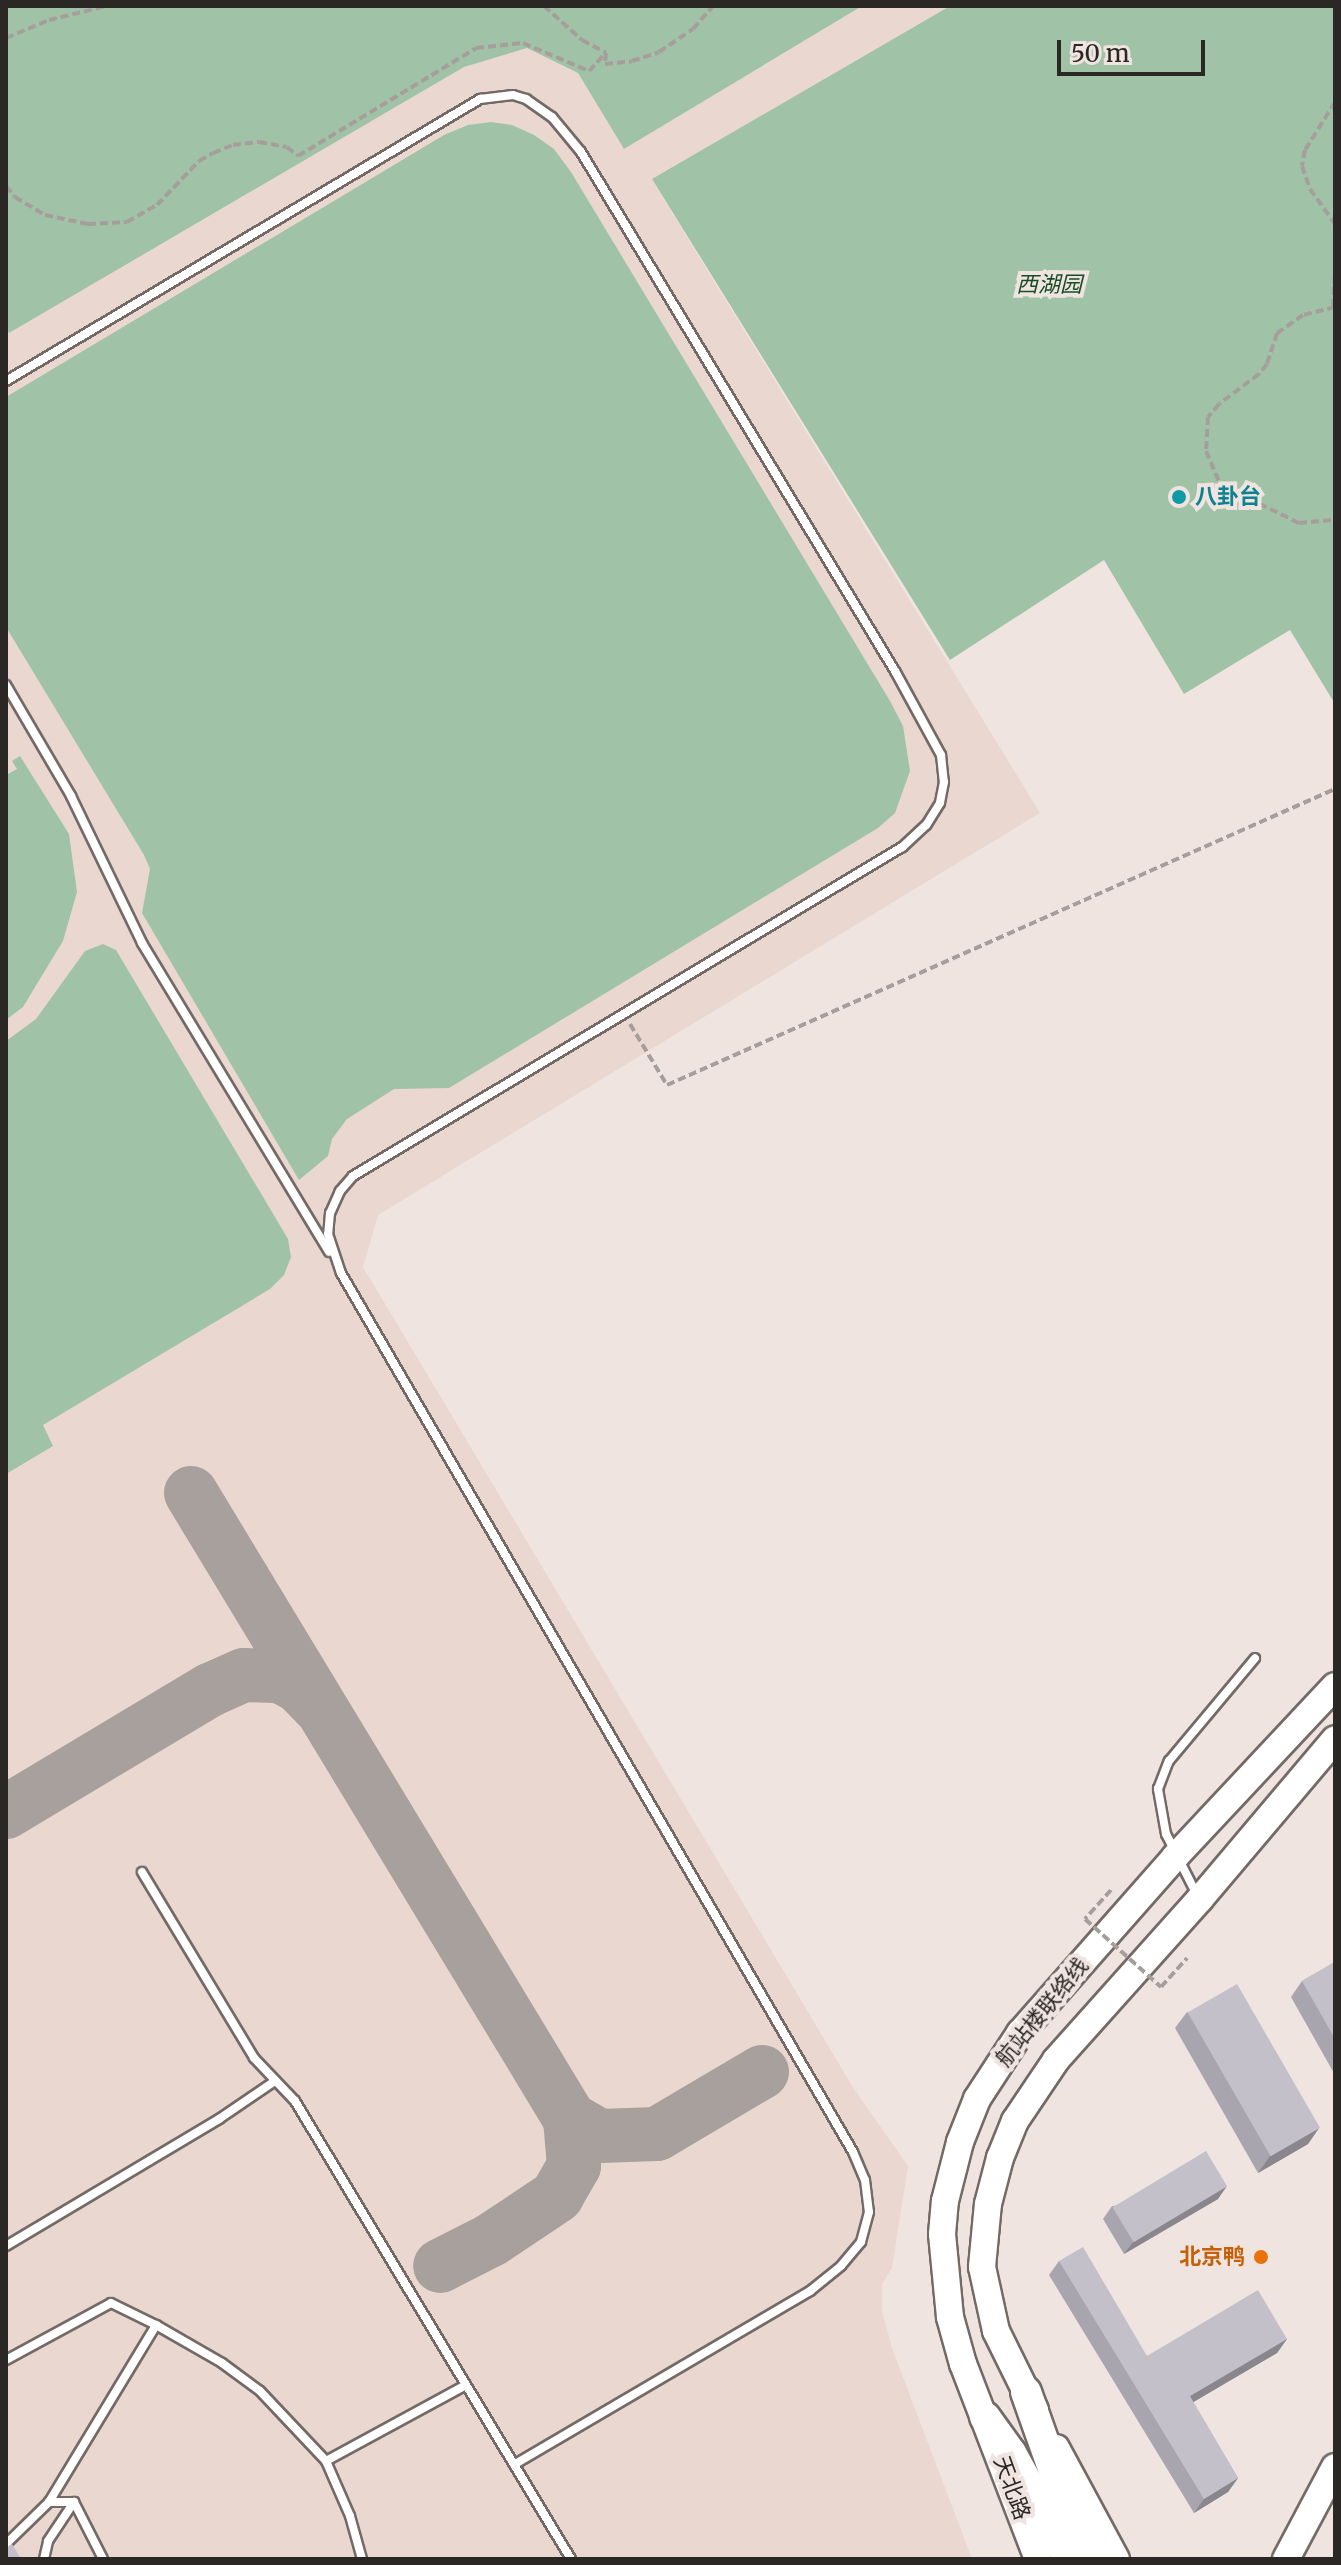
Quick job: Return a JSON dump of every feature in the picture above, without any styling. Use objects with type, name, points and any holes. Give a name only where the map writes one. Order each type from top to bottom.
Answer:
[{"type":"highway","points":[[1026,2392],[1067,2508],[1093,2559]]},
{"type":"highway","points":[[985,2417],[1011,2453],[1069,2559]]},
{"type":"main road","name":"航站楼联络线","points":[[985,2417],[957,2347],[944,2277],[945,2201],[960,2142],[977,2099],[1020,2033],[1175,1857],[1335,1686]]},
{"type":"main road","name":"航站楼联络线","points":[[1116,2559],[996,2331],[984,2280],[985,2221],[1000,2158],[1015,2121],[1056,2060],[1200,1899],[1335,1739]]},
{"type":"main road","name":"天北路","points":[[985,2417],[1033,2557]]},
{"type":"main road","points":[[1286,2559],[1335,2467]]},
{"type":"lane","points":[[6,381],[480,99],[513,95],[540,106],[581,152],[929,728],[944,768],[943,793],[934,814],[902,847],[346,1183],[334,1202],[327,1224],[332,1251],[341,1273]]},
{"type":"lane","points":[[6,685],[71,796],[142,943],[341,1273],[853,2152],[865,2180],[869,2212],[861,2242],[831,2274],[810,2291],[514,2465]]},
{"type":"lane","points":[[1200,1899],[1175,1857],[1160,1813],[1158,1789],[1163,1773],[1255,1658]]},
{"type":"lane","points":[[142,1872],[254,2058],[295,2101],[571,2559]]},
{"type":"lane","points":[[6,2246],[219,2119],[275,2081]]},
{"type":"lane","points":[[6,2360],[111,2303],[156,2325],[222,2363],[260,2391],[326,2461],[350,2516],[362,2559]]},
{"type":"lane","points":[[6,2544],[49,2502],[156,2325]]},
{"type":"lane","points":[[326,2461],[466,2385]]},
{"type":"lane","points":[[49,2502],[74,2502]]},
{"type":"lane","points":[[44,2559],[48,2541],[74,2502]]},
{"type":"lane","points":[[74,2502],[103,2559]]},
{"type":"path","points":[[6,38],[49,20],[107,6]]},
{"type":"path","points":[[544,6],[582,40],[606,53]]},
{"type":"path","points":[[606,53],[605,64],[632,61],[659,52],[693,29],[713,6]]},
{"type":"path","points":[[6,186],[30,208],[56,218],[88,224],[127,222],[157,205],[199,161],[213,153],[233,145],[259,142],[287,147],[298,156],[476,48],[523,43],[589,71],[606,53]]},
{"type":"path","points":[[1335,102],[1305,150],[1302,166],[1310,189],[1335,224]]},
{"type":"path","points":[[1335,269],[1334,307],[1303,315],[1277,333],[1267,364],[1259,374],[1219,404],[1208,417],[1206,451],[1220,484],[1227,488],[1299,523],[1335,520]]},
{"type":"path","points":[[624,1014],[667,1085],[1335,789]]},
{"type":"path","points":[[1111,1890],[1085,1919],[1161,1987],[1187,1958]]},
{"type":"shaded area","points":[[862,6],[950,6],[652,180],[1040,813],[378,1215],[363,1267],[854,2089],[908,2166],[892,2268],[882,2284],[882,2311],[892,2348],[972,2559],[6,2559],[6,327],[10,332],[464,67],[527,48],[578,73],[624,149]]},
{"type":"green space","points":[[6,6],[862,6],[624,149],[578,73],[527,48],[464,67],[9,333],[6,327]]},
{"type":"green space","name":"西湖园","points":[[950,6],[1335,6],[1335,704],[1290,630],[1184,694],[1104,560],[950,660],[652,179]]},
{"type":"green space","points":[[491,122],[512,125],[534,135],[554,149],[571,172],[890,701],[903,726],[910,771],[895,813],[878,828],[449,1088],[394,1089],[347,1119],[332,1139],[328,1156],[299,1180],[142,913],[150,869],[144,855],[6,627],[6,397],[444,135],[468,125]]},
{"type":"green space","points":[[20,756],[69,834],[77,892],[63,941],[23,1007],[6,1020],[6,775],[17,769],[12,761]]},
{"type":"green space","points":[[103,944],[116,950],[288,1239],[291,1257],[284,1275],[270,1289],[43,1425],[53,1446],[6,1474],[6,1041],[36,1019],[85,951]]},
{"type":"building","points":[[1335,1962],[1335,2039],[1302,1981]]},
{"type":"building","points":[[1237,1984],[1320,2128],[1271,2156],[1188,2013]]},
{"type":"building","points":[[1206,2151],[1227,2186],[1134,2242],[1113,2207]]},
{"type":"building","points":[[1083,2247],[1147,2356],[1258,2290],[1287,2339],[1190,2396],[1238,2478],[1204,2499],[1059,2261]]},
{"type":"building","points":[[12,2544],[21,2559],[6,2559],[6,2548]]},
{"type":"taxiway","points":[[191,1493],[570,2119],[574,2166],[557,2196],[491,2240],[440,2266]]},
{"type":"taxiway","points":[[6,1812],[210,1690],[244,1675],[280,1676],[299,1686],[318,1706]]},
{"type":"taxiway","points":[[570,2119],[600,2136],[657,2134],[762,2072]]},
{"type":"place","name":"八卦台","points":[[1179,497]]},
{"type":"place","name":"北京鸭","points":[[1261,2257]]}]
